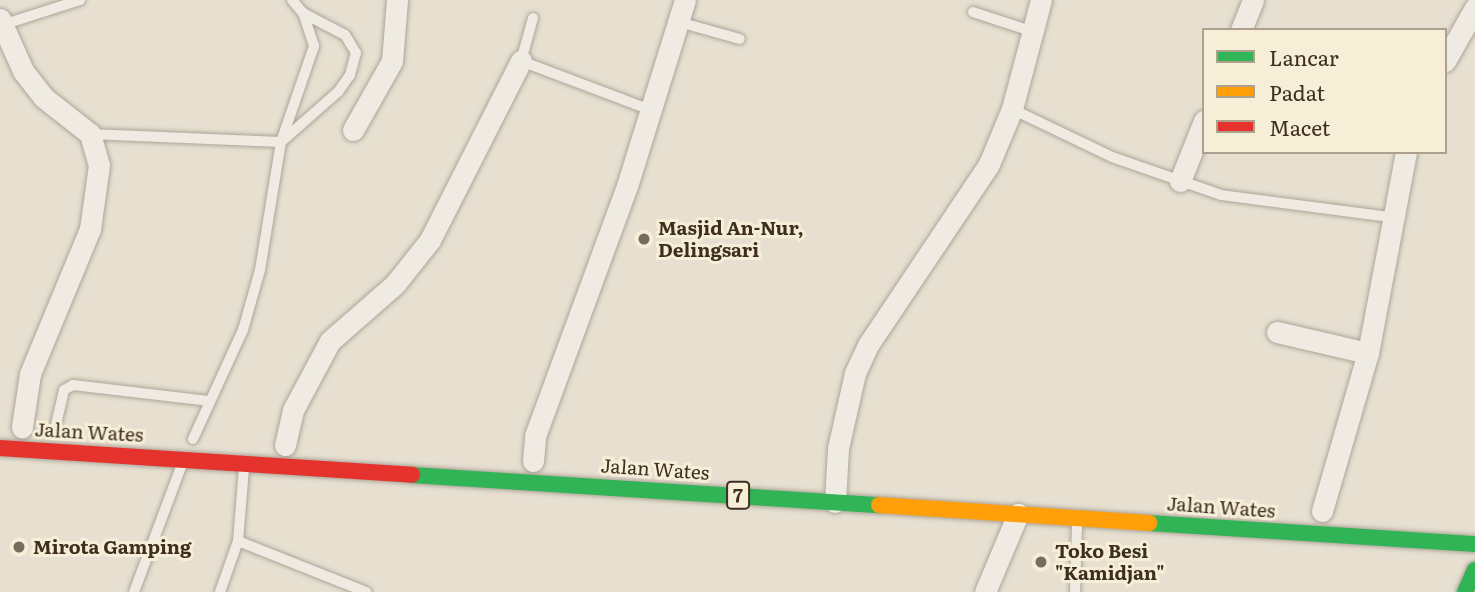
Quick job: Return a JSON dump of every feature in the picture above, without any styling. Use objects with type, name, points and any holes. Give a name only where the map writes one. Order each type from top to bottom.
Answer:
[{"type":"main road","name":"Jalan Wates","points":[[0,426],[61,430]]},
{"type":"main road","points":[[173,438],[200,439]]},
{"type":"main road","points":[[278,444],[307,446]]},
{"type":"main road","name":"Jalan Wates","points":[[0,448],[1475,544]]},
{"type":"main road","points":[[1465,592],[1475,570]]},
{"type":"street","points":[[353,130],[392,61],[397,0]]},
{"type":"street","points":[[533,461],[536,436],[651,110],[685,0]]},
{"type":"street","points":[[835,502],[845,408],[868,345],[989,164],[1012,109],[1041,0]]},
{"type":"street","points":[[1242,28],[1253,0]]},
{"type":"street","points":[[1447,57],[1475,8]]},
{"type":"street","points":[[1,23],[23,71],[43,97],[90,134],[99,165],[90,229],[30,374],[22,427]]},
{"type":"street","points":[[278,444],[330,341],[395,284],[430,240],[521,61]]},
{"type":"street","points":[[1180,181],[1202,126]]},
{"type":"street","points":[[1322,511],[1368,353],[1391,217],[1406,154]]},
{"type":"street","points":[[1277,332],[1368,353]]},
{"type":"street","points":[[985,592],[1018,514]]},
{"type":"lane","points":[[1,23],[80,0]]},
{"type":"lane","points":[[200,439],[210,401],[231,362],[257,282],[281,142],[314,46],[303,13],[292,0]]},
{"type":"lane","points":[[973,12],[1034,32]]},
{"type":"lane","points":[[90,134],[281,142],[338,92],[350,75],[356,53],[345,35],[303,13]]},
{"type":"lane","points":[[533,18],[521,61],[651,110]]},
{"type":"lane","points":[[678,22],[740,39]]},
{"type":"lane","points":[[1012,109],[1112,157],[1180,181],[1248,200],[1391,217]]},
{"type":"lane","points":[[61,430],[64,390],[73,385],[210,401]]},
{"type":"lane","points":[[134,592],[184,459]]},
{"type":"lane","points":[[220,592],[238,541],[244,462]]},
{"type":"lane","points":[[1075,592],[1077,519]]},
{"type":"lane","points":[[238,541],[366,592]]},
{"type":"traffic: fast","points":[[412,475],[879,505]]},
{"type":"traffic: fast","points":[[1149,523],[1475,544]]},
{"type":"traffic: fast","points":[[1465,592],[1475,570]]},
{"type":"traffic: slow","points":[[879,505],[1149,523]]},
{"type":"traffic: jam","points":[[0,448],[412,475]]},
{"type":"place","name":"Masjid An-Nur, Delingsari","points":[[644,239]]},
{"type":"place","name":"Mirota Gamping","points":[[19,547]]},
{"type":"place","name":"Toko Besi \"Kamidjan\"","points":[[1041,562]]}]
